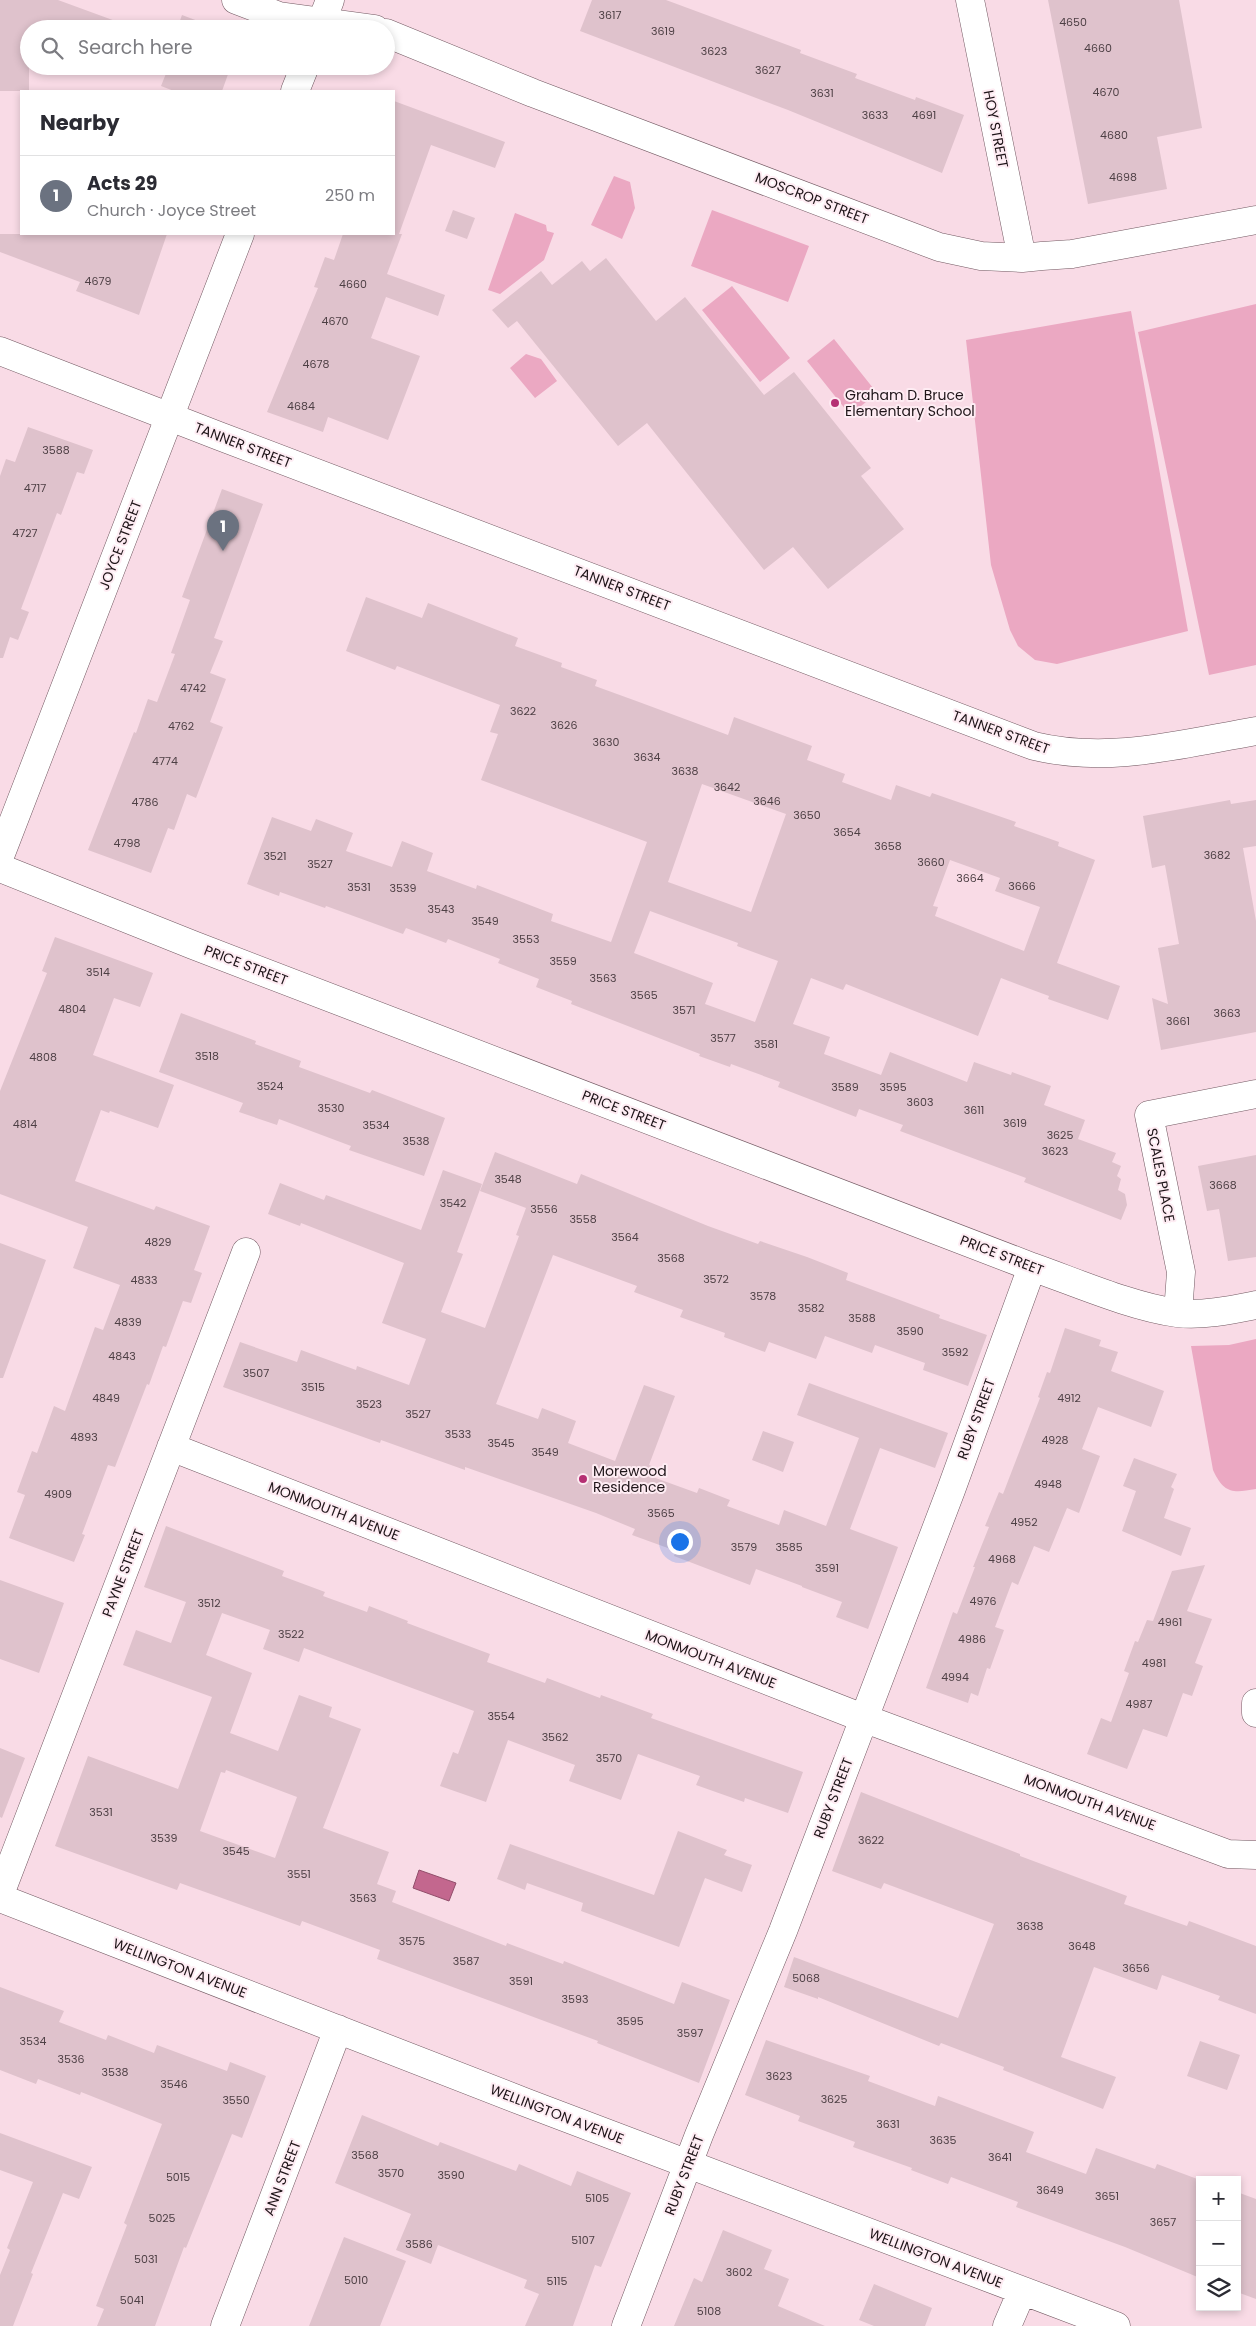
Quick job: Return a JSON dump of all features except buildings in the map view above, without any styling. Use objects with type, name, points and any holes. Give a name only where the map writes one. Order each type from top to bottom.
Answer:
[{"type":"street","points":[[236,0],[279,16],[324,17],[337,20]]},
{"type":"street","name":"HOY STREET","points":[[970,0],[1022,258]]},
{"type":"street","name":"MOSCROP STREET","points":[[395,38],[533,93],[939,246],[980,256],[1022,258],[1072,254],[1256,220]]},
{"type":"street","points":[[295,90],[301,75]]},
{"type":"street","name":"JOYCE STREET","points":[[0,856],[240,235]]},
{"type":"street","name":"TANNER STREET","points":[[0,351],[1034,746],[1058,752],[1092,755],[1134,752],[1256,731]]},
{"type":"street","name":"PRICE STREET","points":[[0,868],[212,952],[1032,1266],[1142,1305],[1178,1313],[1224,1311],[1256,1305]]},
{"type":"street","name":"SCALES PLACE","points":[[1178,1313],[1181,1272],[1149,1115],[1256,1094]]},
{"type":"street","name":"PAYNE STREET","points":[[0,1894],[246,1252]]},
{"type":"street","name":"RUBY STREET","points":[[626,2326],[688,2164],[783,1931],[951,1490],[1032,1266]]},
{"type":"street","name":"MONMOUTH AVENUE","points":[[171,1447],[863,1718],[1228,1854],[1256,1856]]},
{"type":"street","points":[[1256,1703],[1256,1713]]},
{"type":"street","name":"WELLINGTON AVENUE","points":[[0,1898],[688,2164],[1116,2326]]},
{"type":"street","name":"ANN STREET","points":[[225,2326],[338,2029]]},
{"type":"street","points":[[1007,2326],[1022,2291]]},
{"type":"shaded area","points":[[614,176],[630,182],[635,208],[622,239],[591,225]]},
{"type":"shaded area","points":[[712,210],[809,246],[788,302],[691,266]]},
{"type":"shaded area","points":[[515,213],[546,225],[547,231],[554,233],[544,260],[500,294],[488,290]]},
{"type":"shaded area","points":[[732,286],[790,358],[760,382],[702,310]]},
{"type":"shaded area","points":[[1256,304],[1256,665],[1209,675],[1138,332]]},
{"type":"shaded area","points":[[1131,311],[1188,631],[1057,664],[1035,660],[1018,646],[1010,630],[991,565],[966,340]]},
{"type":"shaded area","points":[[834,339],[877,393],[850,415],[807,361]]},
{"type":"shaded area","points":[[526,354],[541,359],[557,381],[535,398],[510,368]]},
{"type":"shaded area","points":[[1256,1339],[1256,1489],[1235,1491],[1225,1488],[1213,1470],[1191,1346],[1229,1345]]},
{"type":"shaded area","points":[[419,1870],[456,1883],[449,1901],[413,1888]]},
{"type":"place","name":"Graham D. Bruce Elementary School","points":[[835,403]]},
{"type":"place","name":"Acts 29","points":[[223,551]]},
{"type":"place","name":"Morewood Residence","points":[[583,1479]]}]
